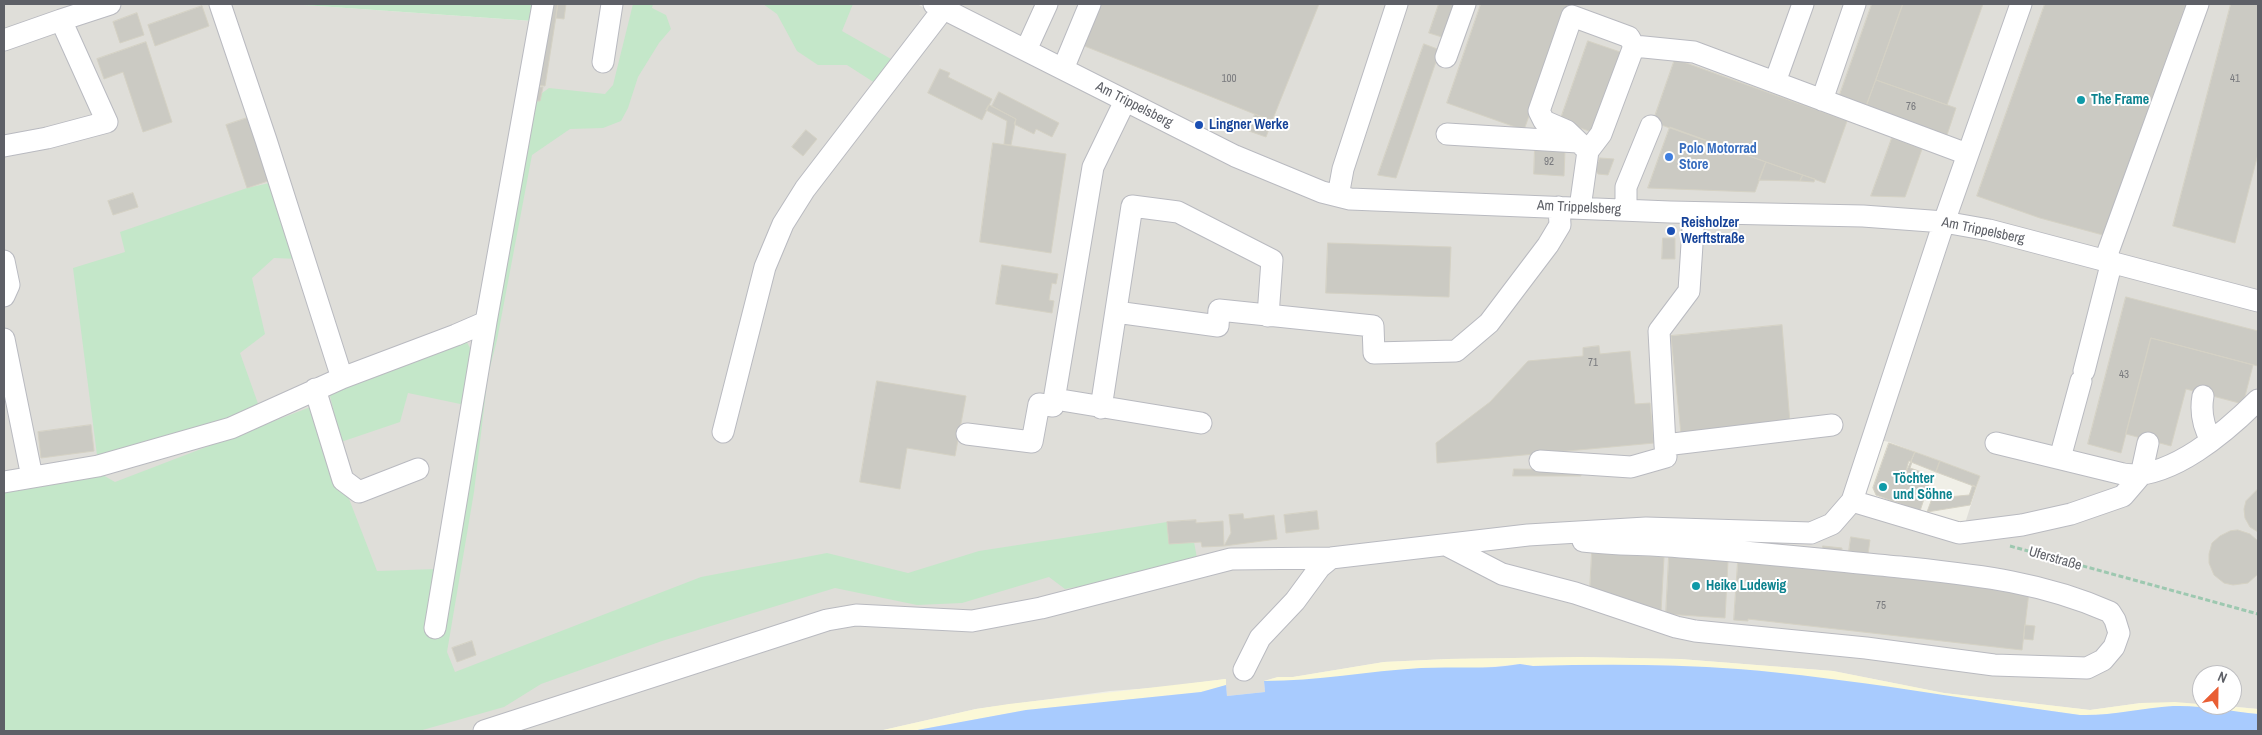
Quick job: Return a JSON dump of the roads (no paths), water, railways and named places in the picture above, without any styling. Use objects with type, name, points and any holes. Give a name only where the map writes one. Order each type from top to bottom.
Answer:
[{"type":"street","points":[[4,40],[110,4]]},
{"type":"street","points":[[220,4],[266,140],[342,378]]},
{"type":"street","points":[[435,628],[486,322],[543,4]]},
{"type":"street","points":[[603,62],[612,4]]},
{"type":"street","points":[[1026,50],[1047,4]]},
{"type":"street","points":[[1063,69],[1090,4]]},
{"type":"street","points":[[1338,196],[1342,169],[1397,4]]},
{"type":"street","points":[[1446,57],[1464,4]]},
{"type":"street","points":[[1775,82],[1803,4]]},
{"type":"street","points":[[1822,100],[1855,4]]},
{"type":"street","points":[[484,731],[827,620],[856,616],[972,621],[1041,608],[1231,559],[1331,558],[1528,535],[1646,528],[1810,533],[1832,524],[1852,501],[1944,222],[2021,4]]},
{"type":"street","points":[[2060,458],[2083,376],[2108,261],[2198,4]]},
{"type":"street","points":[[723,432],[765,267],[783,224],[805,188],[939,6]]},
{"type":"street","name":"Am Trippelsberg","points":[[939,6],[1235,156],[1322,192],[1350,199],[1694,213],[1862,216],[1944,222],[1990,230],[2258,300]]},
{"type":"street","points":[[1447,134],[1583,147],[1601,134],[1634,46],[1629,37],[1574,10],[1539,111],[1544,121],[1567,131],[1583,147]]},
{"type":"street","points":[[4,146],[47,138],[106,122],[61,20]]},
{"type":"street","points":[[1634,46],[1694,52],[1968,154]]},
{"type":"street","points":[[967,434],[1032,442],[1039,404],[1053,406],[1093,167],[1125,101]]},
{"type":"street","points":[[1626,210],[1626,186],[1651,126]]},
{"type":"street","points":[[1116,312],[1218,326],[1219,310],[1374,326],[1374,353],[1456,351],[1489,323],[1548,245],[1570,207],[1583,147]]},
{"type":"street","points":[[1101,408],[1132,206],[1178,212],[1272,260],[1268,316]]},
{"type":"street","points":[[1540,461],[1631,466],[1666,458],[1659,331],[1689,291],[1694,213]]},
{"type":"street","points":[[4,261],[9,285],[4,296]]},
{"type":"street","points":[[4,482],[98,466],[231,428],[315,389],[456,336],[486,322]]},
{"type":"street","points":[[4,339],[32,477]]},
{"type":"street","points":[[315,389],[343,480],[359,492],[418,469]]},
{"type":"street","points":[[2203,396],[2201,405],[2203,425],[2211,440]]},
{"type":"street","points":[[1055,399],[1201,423]]},
{"type":"street","points":[[1996,443],[2123,474],[2142,475],[2185,458],[2242,416],[2258,400]]},
{"type":"street","points":[[1665,445],[1832,425]]},
{"type":"street","points":[[1852,501],[1959,533],[2022,525],[2071,514],[2123,496],[2142,475],[2148,443]]},
{"type":"street","points":[[1446,545],[1502,574],[1558,588],[1676,627],[1695,631],[1866,648],[1994,664],[2088,668],[2104,660],[2114,647],[2119,633],[2110,612],[2045,588],[2016,582],[1949,572],[1822,559],[1680,546],[1616,545],[1528,535]]},
{"type":"street","points":[[1244,670],[1260,638],[1295,601],[1320,567],[1331,558]]},
{"type":"water","points":[[1520,664],[1533,666],[1661,665],[1738,669],[1866,684],[2080,715],[2173,706],[2192,706],[2192,715],[2242,715],[2242,712],[2258,714],[2258,731],[912,731],[1026,710],[1201,692],[1226,685],[1227,696],[1265,692],[1264,681],[1421,668],[1495,667]]},
{"type":"place","name":"The Frame","points":[[2081,100]]},
{"type":"place","name":"Lingner Werke","points":[[1199,125]]},
{"type":"place","name":"Polo Motorrad Store","points":[[1669,157]]},
{"type":"place","name":"Reisholzer Werftstraße","points":[[1671,231]]},
{"type":"place","name":"Töchter und Söhne","points":[[1883,487]]},
{"type":"place","name":"Heike Ludewig","points":[[1696,586]]}]
